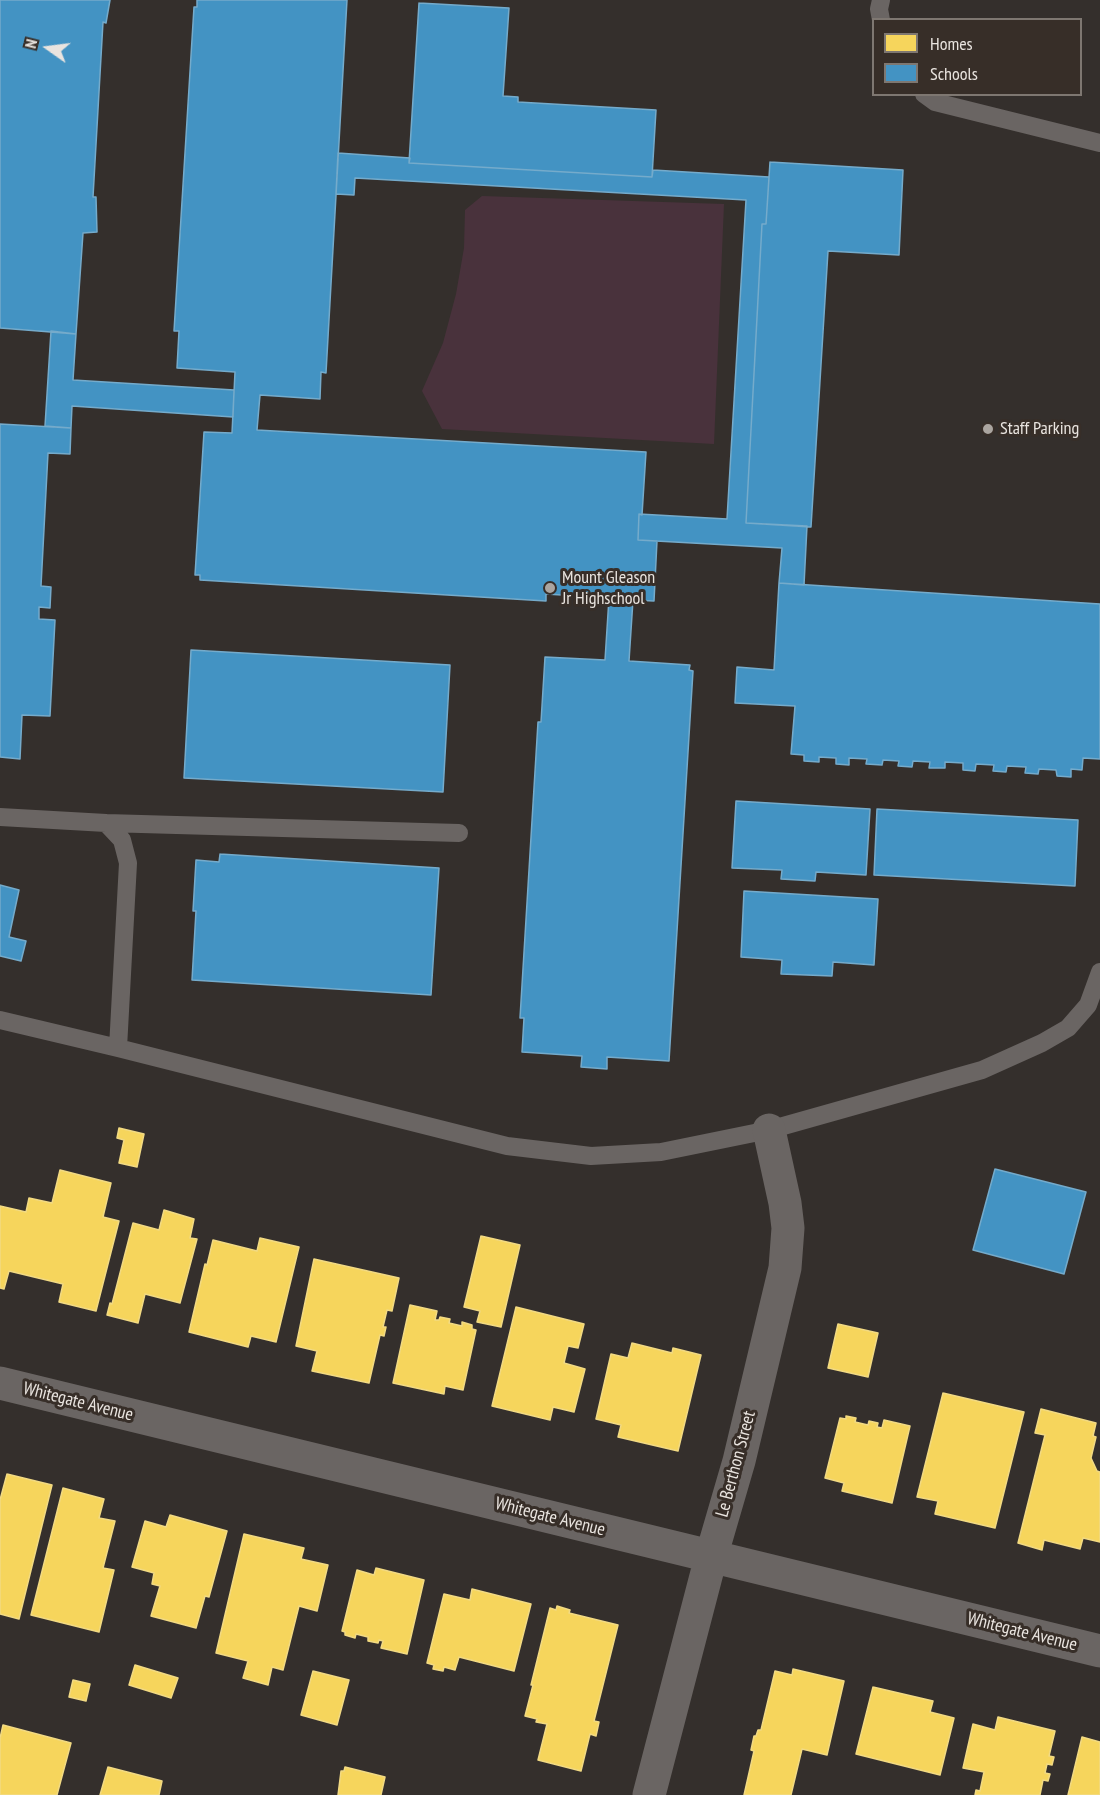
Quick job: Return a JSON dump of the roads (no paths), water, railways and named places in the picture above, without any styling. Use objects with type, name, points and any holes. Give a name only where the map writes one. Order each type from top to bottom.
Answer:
[{"type":"street","name":"Le Berthon Street","points":[[649,1795],[711,1557],[739,1461],[785,1268],[788,1228],[785,1203],[769,1130]]},
{"type":"street","name":"Whitegate Avenue","points":[[0,1383],[1100,1651]]},
{"type":"lane","points":[[881,0],[879,9],[881,18]]},
{"type":"lane","points":[[927,96],[935,102],[1100,143]]},
{"type":"lane","points":[[0,817],[106,823],[459,833]]},
{"type":"lane","points":[[106,823],[122,840],[129,863],[118,1048]]},
{"type":"lane","points":[[0,1020],[507,1146],[550,1153],[591,1156],[661,1152],[769,1130],[982,1070],[1068,1028],[1088,1005],[1100,972]]},
{"type":"place","name":"Staff Parking","points":[[988,429]]},
{"type":"place","name":"Mount Gleason Jr Highschool","points":[[550,588]]}]
